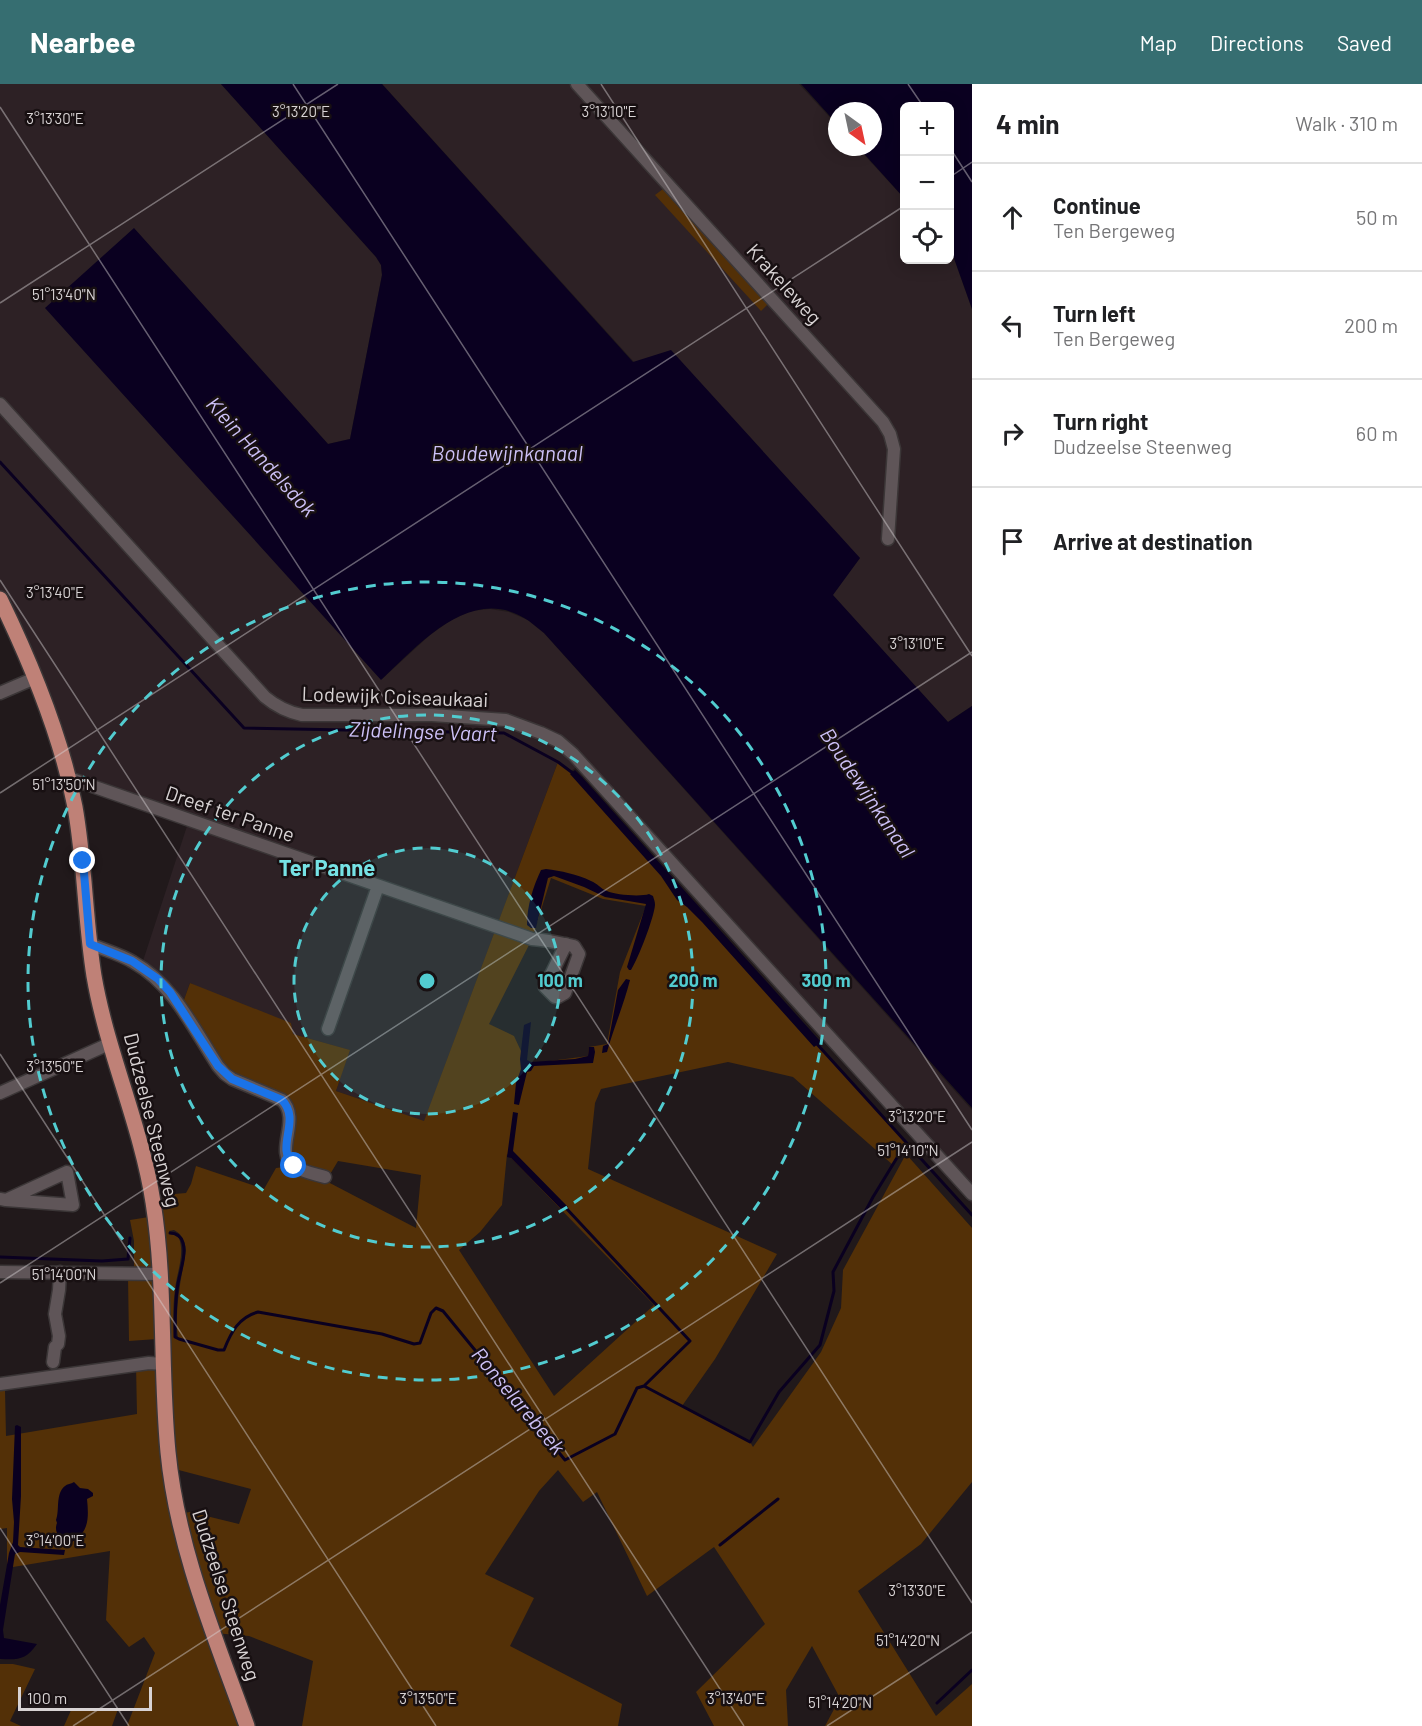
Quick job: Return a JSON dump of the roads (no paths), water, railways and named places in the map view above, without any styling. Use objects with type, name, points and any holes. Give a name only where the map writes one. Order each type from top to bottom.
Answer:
[{"type":"main road","name":"Dudzeelse Steenweg","points":[[0,599],[35,678],[69,778],[83,861],[95,978],[148,1176],[156,1227],[168,1454],[177,1514],[205,1610],[247,1726]]},
{"type":"street","name":"Krakeleweg","points":[[577,84],[886,428],[894,449],[888,539]]},
{"type":"street","name":"Lodewijk Coiseaukaai","points":[[0,404],[257,689],[276,706],[287,712],[302,715],[432,715],[506,720],[558,741],[573,754],[972,1194]]},
{"type":"street","points":[[0,693],[35,678]]},
{"type":"street","name":"Dreef ter Panne","points":[[69,778],[532,939],[566,944]]},
{"type":"street","points":[[328,1029],[378,886]]},
{"type":"street","points":[[90,944],[132,961],[158,979],[170,992],[225,1074],[282,1100],[290,1114],[285,1151],[287,1160],[301,1170],[325,1177]]},
{"type":"street","points":[[0,1093],[111,1043]]},
{"type":"street","points":[[67,1172],[73,1205],[40,1203],[3,1199],[67,1172]]},
{"type":"street","points":[[0,1272],[160,1274]]},
{"type":"street","points":[[53,1362],[59,1336],[55,1314],[60,1272]]},
{"type":"street","points":[[0,1384],[149,1363],[163,1364]]},
{"type":"water","name":"Boudewijnkanaal","points":[[221,84],[382,84],[633,362],[671,350],[860,558],[833,595],[948,722],[972,706],[972,1108],[544,633],[529,621],[508,611],[487,609],[467,613],[448,622],[430,635],[381,680],[45,308],[134,228],[328,444],[350,439],[382,275],[381,265]]},
{"type":"water","points":[[801,84],[972,84],[972,309],[954,258],[954,102],[900,102],[900,194],[866,156],[882,156],[882,102],[828,102],[828,114]]},
{"type":"water","points":[[575,770],[821,1042],[814,1047],[702,922],[677,900],[661,876],[570,774]]},
{"type":"water","points":[[541,870],[580,876],[611,892],[653,896],[655,905],[652,919],[631,970],[627,967],[646,904],[605,897],[554,876],[548,878],[536,928],[531,928],[527,925],[531,897]]},
{"type":"water","points":[[626,979],[630,980],[625,998],[607,1052],[602,1053],[603,1046],[608,1044],[618,990]]},
{"type":"water","points":[[531,1022],[527,1060],[531,1062],[588,1056],[589,1047],[594,1047],[595,1052],[593,1063],[534,1066],[531,1071],[527,1072],[519,1105],[514,1104],[516,1083],[521,1069],[524,1025]]},
{"type":"water","points":[[513,1112],[518,1113],[513,1151],[568,1207],[563,1211],[511,1158],[507,1157]]},
{"type":"water","points":[[15,1426],[21,1427],[18,1545],[65,1550],[64,1555],[20,1552],[15,1554],[3,1630],[4,1638],[37,1644],[21,1658],[0,1659],[0,1605],[13,1542],[12,1499]]},
{"type":"water","points":[[74,1482],[80,1488],[88,1489],[93,1496],[87,1499],[88,1519],[84,1530],[70,1543],[57,1533],[56,1520],[60,1493],[65,1486]]},
{"type":"waterway","name":"Zijdelingse Vaart","points":[[0,462],[244,728],[504,733],[558,762],[574,774]]},
{"type":"waterway","name":"Zijdelingse Vaart","points":[[816,1043],[972,1215]]},
{"type":"waterway","name":"Ronselarebeek","points":[[170,1233],[180,1237],[184,1248],[175,1308],[175,1337],[179,1339],[224,1350],[241,1321],[258,1312],[382,1334],[414,1344],[420,1343],[431,1313],[436,1308],[443,1311],[565,1460],[615,1434],[637,1388],[644,1386],[750,1442],[779,1392],[820,1345],[834,1291],[833,1272],[873,1197],[906,1143]]},
{"type":"waterway","points":[[566,1208],[690,1341],[644,1386]]},
{"type":"waterway","name":"Ronselarebeek","points":[[0,1257],[102,1261],[128,1259],[130,1238]]},
{"type":"waterway","points":[[720,1545],[778,1499]]},
{"type":"waterway","points":[[937,1703],[972,1670]]},
{"type":"district","name":"Ter Panne","points":[[327,868]]},
{"type":"water label","name":"Klein Handelsdok","points":[[261,457]]}]
